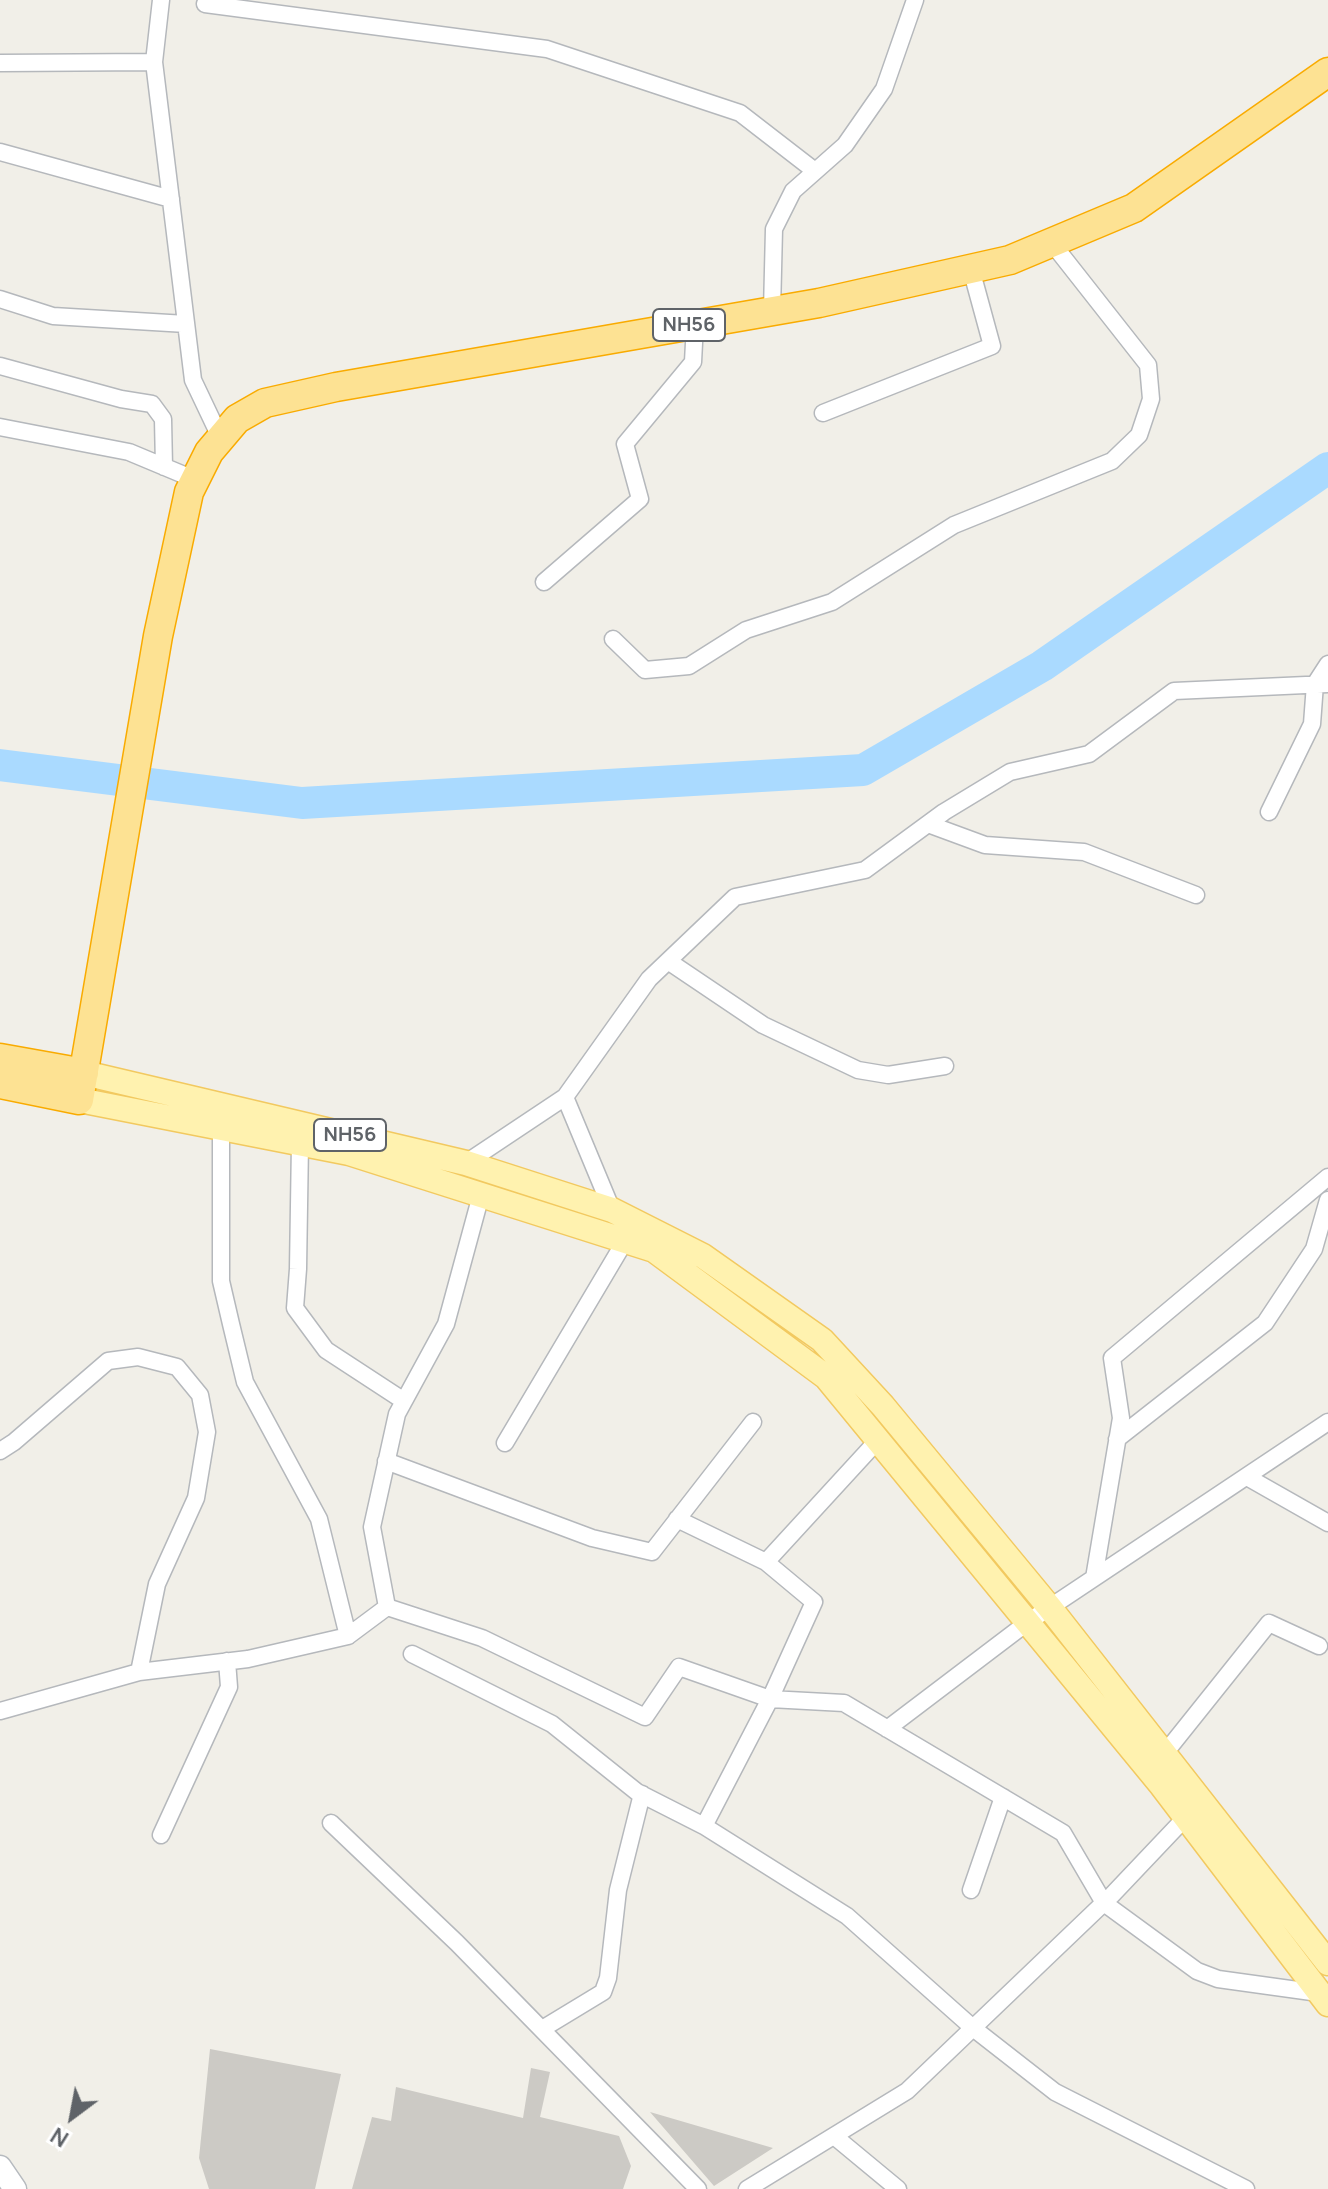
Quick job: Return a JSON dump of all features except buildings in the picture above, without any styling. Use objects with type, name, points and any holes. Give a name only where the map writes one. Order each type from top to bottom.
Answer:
[{"type":"highway","name":"NH56","points":[[81,1086],[158,636],[189,492],[209,452],[237,419],[265,403],[336,387],[772,311],[1010,260],[1134,208],[1328,72]]},
{"type":"highway","name":"NH56","points":[[0,1058],[81,1086]]},
{"type":"highway","name":"NH56","points":[[0,1084],[81,1086]]},
{"type":"main road","points":[[81,1086],[194,1122],[349,1153],[654,1250],[826,1377],[1186,1817],[1324,1999]]},
{"type":"main road","name":"NH56","points":[[81,1086],[466,1163],[612,1210]]},
{"type":"main road","points":[[612,1210],[703,1256],[822,1340],[883,1406],[1050,1608],[1328,1963]]},
{"type":"street","points":[[161,0],[154,62],[193,380],[221,439]]},
{"type":"street","points":[[772,311],[774,229],[793,191],[845,145],[884,89],[915,0]]},
{"type":"street","points":[[205,4],[547,49],[740,113],[815,171]]},
{"type":"street","points":[[0,63],[154,62]]},
{"type":"street","points":[[0,152],[171,199]]},
{"type":"street","points":[[613,639],[645,670],[689,666],[746,630],[832,602],[954,525],[1112,461],[1139,435],[1151,399],[1148,365],[1052,243]]},
{"type":"street","points":[[823,413],[992,346],[971,269]]},
{"type":"street","points":[[0,299],[53,316],[186,324]]},
{"type":"street","points":[[544,582],[640,499],[625,444],[693,362],[695,324]]},
{"type":"street","points":[[0,366],[121,399],[152,404],[163,419],[164,467]]},
{"type":"street","points":[[0,427],[129,452],[196,480]]},
{"type":"street","points":[[1269,812],[1312,724],[1328,664]]},
{"type":"street","points":[[466,1163],[565,1097],[649,979],[735,897],[865,870],[928,824],[1010,772],[1089,754],[1174,691],[1321,684]]},
{"type":"street","points":[[928,824],[985,845],[1084,852],[1196,895]]},
{"type":"street","points":[[668,961],[763,1025],[858,1070],[888,1075],[945,1066]]},
{"type":"street","points":[[565,1097],[612,1210]]},
{"type":"street","points":[[221,1128],[221,1281],[245,1382],[319,1519],[348,1636]]},
{"type":"street","points":[[300,1143],[295,1308],[326,1350],[404,1401]]},
{"type":"street","points":[[1094,1578],[1121,1418],[1112,1358],[1328,1177]]},
{"type":"street","points":[[387,1607],[372,1527],[386,1461],[397,1414],[446,1324],[481,1195]]},
{"type":"street","points":[[1117,1439],[1265,1323],[1314,1249],[1328,1200]]},
{"type":"street","points":[[505,1443],[625,1241]]},
{"type":"street","points":[[0,1451],[108,1361],[138,1357],[177,1367],[200,1395],[207,1432],[196,1498],[157,1584],[139,1672]]},
{"type":"street","points":[[386,1461],[592,1538],[652,1552],[753,1422]]},
{"type":"street","points":[[887,1729],[1028,1622],[1328,1422]]},
{"type":"street","points":[[766,1562],[878,1440]]},
{"type":"street","points":[[1247,1477],[1328,1523]]},
{"type":"street","points":[[677,1519],[766,1562],[814,1602],[770,1699],[704,1826]]},
{"type":"street","points":[[0,1711],[139,1672],[227,1661],[348,1636],[387,1607]]},
{"type":"street","points":[[387,1607],[482,1638],[645,1717],[679,1667],[770,1699],[844,1703],[1063,1833],[1104,1903],[1197,1971],[1218,1979],[1324,1999]]},
{"type":"street","points":[[1165,1753],[1269,1623],[1319,1646]]},
{"type":"street","points":[[412,1654],[552,1724],[642,1794],[704,1826],[847,1916],[973,2028],[1055,2092],[1246,2189]]},
{"type":"street","points":[[161,1835],[229,1687],[227,1661]]},
{"type":"street","points":[[542,2029],[603,1992],[608,1978],[618,1890],[642,1794]]},
{"type":"street","points":[[971,1890],[1003,1797]]},
{"type":"street","points":[[747,2189],[907,2091],[1104,1903],[1186,1817]]},
{"type":"street","points":[[331,1823],[457,1943],[698,2189]]},
{"type":"street","points":[[834,2136],[898,2189]]},
{"type":"street","points":[[0,2167],[15,2189]]},
{"type":"waterway","points":[[0,765],[302,803],[863,770],[1042,666],[1328,468]]}]
